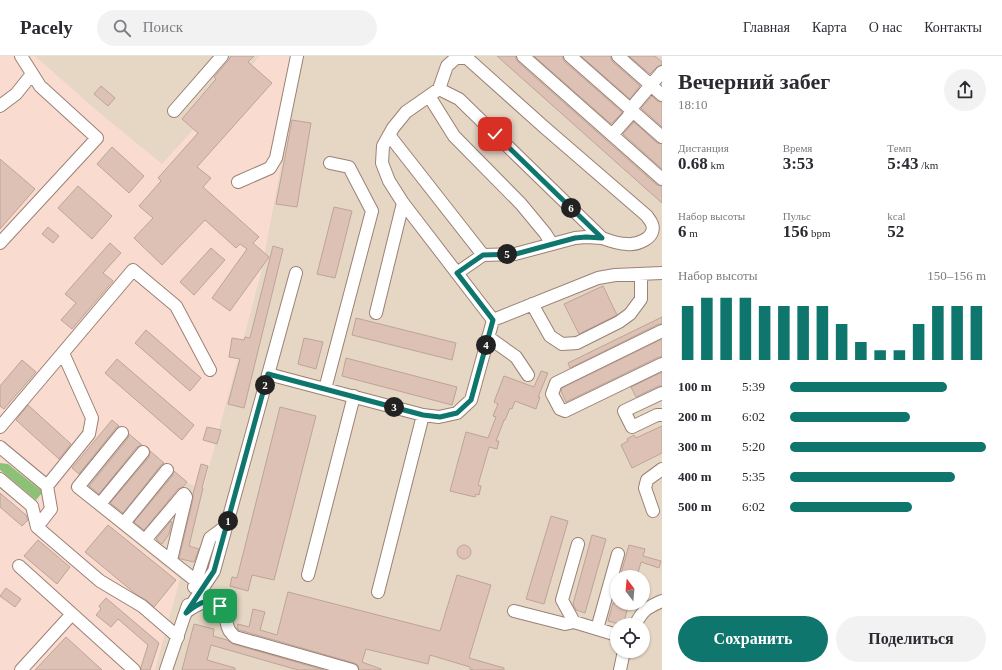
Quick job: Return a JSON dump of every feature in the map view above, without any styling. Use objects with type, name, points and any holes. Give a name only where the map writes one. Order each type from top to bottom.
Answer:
[{"type":"street","points":[[0,243],[97,138],[40,86],[21,56]]},
{"type":"street","points":[[238,182],[270,168],[276,158],[297,56]]},
{"type":"street","points":[[523,56],[662,180]]},
{"type":"street","points":[[570,56],[662,136]]},
{"type":"street","points":[[618,56],[662,95]]},
{"type":"street","points":[[174,111],[219,57]]},
{"type":"street","points":[[457,273],[483,255],[516,254],[575,238],[586,237],[602,238],[616,243],[636,243],[648,238],[652,232],[652,225],[647,216],[467,58],[456,58],[447,66],[434,93],[406,112],[393,128],[383,146],[382,163],[389,181],[403,203],[493,320]]},
{"type":"street","points":[[612,135],[628,117],[634,105],[662,72]]},
{"type":"street","points":[[0,106],[16,94],[32,74]]},
{"type":"street","points":[[434,93],[459,99],[602,238]]},
{"type":"street","points":[[434,93],[454,136],[521,204],[552,244]]},
{"type":"street","points":[[389,135],[483,255]]},
{"type":"street","points":[[325,389],[372,212],[349,167],[330,163]]},
{"type":"street","points":[[376,313],[403,203]]},
{"type":"street","points":[[0,427],[133,270],[176,306],[210,370]]},
{"type":"street","points":[[186,613],[214,571],[296,273]]},
{"type":"street","points":[[493,320],[598,278],[615,275],[662,273]]},
{"type":"street","points":[[532,304],[550,336],[562,344],[576,343],[619,322],[630,314],[641,299],[641,274]]},
{"type":"street","points":[[268,374],[423,415],[440,417],[457,413],[471,400],[493,320]]},
{"type":"street","points":[[662,332],[556,383],[552,394],[560,409],[565,411],[662,364]]},
{"type":"street","points":[[488,337],[516,357],[528,375]]},
{"type":"street","points":[[47,486],[89,434],[92,418],[63,353]]},
{"type":"street","points":[[662,393],[624,411],[632,427],[657,415],[662,415]]},
{"type":"street","points":[[308,575],[354,396]]},
{"type":"street","points":[[378,592],[423,415]]},
{"type":"street","points":[[122,433],[78,487],[196,581]]},
{"type":"street","points":[[0,447],[47,486],[51,508],[37,527]]},
{"type":"street","points":[[100,504],[143,452]]},
{"type":"street","points":[[653,511],[645,488],[647,480],[662,469]]},
{"type":"street","points":[[124,523],[167,470]]},
{"type":"street","points":[[0,479],[32,506],[37,527],[100,581],[142,606],[178,637]]},
{"type":"street","points":[[145,540],[184,494],[186,497],[171,560]]},
{"type":"street","points":[[166,670],[210,538],[226,526]]},
{"type":"street","points":[[574,622],[562,600],[578,544]]},
{"type":"street","points":[[597,629],[618,554]]},
{"type":"street","points":[[19,566],[134,670]]},
{"type":"street","points":[[639,618],[648,607],[662,601]]},
{"type":"street","points":[[186,613],[196,605],[205,602],[213,602],[220,606],[224,613],[229,631],[235,637],[352,670]]},
{"type":"street","points":[[514,611],[565,624],[574,622],[610,633]]},
{"type":"street","points":[[21,670],[72,614]]},
{"type":"street","points":[[620,670],[623,658]]},
{"type":"shaded area","points":[[35,56],[260,56],[162,164],[95,109]]},
{"type":"shaded area","points":[[302,56],[662,56],[662,670],[155,670],[180,579],[69,488],[81,475],[72,468],[112,420],[187,482],[194,486],[203,488],[202,493],[260,277]]},
{"type":"green space","points":[[0,463],[8,464],[43,492],[36,500],[0,470]]},
{"type":"building","points":[[231,56],[254,56],[248,62],[272,83],[197,167],[211,178],[203,187],[259,237],[253,243],[269,257],[230,311],[212,298],[247,249],[240,244],[236,248],[205,220],[162,265],[134,238],[153,218],[139,206],[161,181],[158,178],[198,133],[182,119],[216,79],[214,77]]},
{"type":"building","points":[[497,56],[516,56],[518,62],[657,185],[662,186],[662,203]]},
{"type":"building","points":[[534,56],[563,56],[565,62],[622,113],[611,124]]},
{"type":"building","points":[[581,56],[611,56],[613,62],[640,86],[630,99]]},
{"type":"building","points":[[629,56],[655,56],[662,62],[662,65],[657,67],[650,74]]},
{"type":"building","points":[[101,86],[115,98],[108,106],[94,94]]},
{"type":"building","points":[[652,96],[657,101],[662,102],[662,127],[641,108]]},
{"type":"building","points":[[292,120],[311,123],[297,207],[276,204]]},
{"type":"building","points":[[634,122],[657,143],[662,144],[662,169],[623,134]]},
{"type":"building","points":[[112,147],[144,176],[129,193],[97,164]]},
{"type":"building","points":[[0,159],[35,189],[0,229]]},
{"type":"building","points":[[78,186],[112,216],[92,239],[58,208]]},
{"type":"building","points":[[334,207],[352,211],[335,278],[317,274]]},
{"type":"building","points":[[48,227],[59,236],[53,243],[42,234]]},
{"type":"building","points":[[110,243],[121,253],[103,273],[113,281],[72,329],[61,320],[76,303],[65,294]]},
{"type":"building","points":[[273,246],[283,249],[244,408],[228,404],[240,359],[229,357],[232,338],[244,340],[245,337],[250,338]]},
{"type":"building","points":[[211,248],[225,260],[194,295],[180,282]]},
{"type":"building","points":[[603,286],[617,315],[579,334],[564,304]]},
{"type":"building","points":[[662,317],[662,324],[659,324],[570,368],[568,363]]},
{"type":"building","points":[[356,318],[456,343],[452,360],[352,335]]},
{"type":"building","points":[[146,330],[201,378],[190,391],[135,343]]},
{"type":"building","points":[[304,338],[323,342],[316,369],[298,364]]},
{"type":"building","points":[[662,339],[662,357],[659,357],[566,402],[561,391],[562,388]]},
{"type":"building","points":[[346,358],[457,387],[452,405],[342,376]]},
{"type":"building","points":[[117,359],[194,425],[182,440],[105,373]]},
{"type":"building","points":[[22,360],[36,372],[4,409],[0,406],[0,386]]},
{"type":"building","points":[[541,371],[548,373],[538,397],[540,397],[536,409],[515,401],[512,409],[510,408],[504,420],[496,441],[499,441],[497,449],[489,447],[478,485],[481,486],[479,495],[476,494],[475,497],[450,491],[466,432],[488,438],[496,417],[493,416],[498,404],[494,402],[504,376],[534,387]]},
{"type":"building","points":[[662,372],[662,386],[636,397],[631,387]]},
{"type":"building","points":[[28,405],[71,444],[59,459],[16,420]]},
{"type":"building","points":[[280,407],[316,416],[274,580],[252,575],[248,591],[230,586],[232,577],[237,578]]},
{"type":"building","points":[[112,420],[119,426],[79,474],[72,468]]},
{"type":"building","points":[[662,426],[662,453],[632,468],[621,445],[634,435],[636,438]]},
{"type":"building","points":[[207,427],[221,430],[217,444],[203,440]]},
{"type":"building","points":[[129,434],[142,445],[137,447],[99,494],[89,486],[128,438]]},
{"type":"building","points":[[150,451],[164,463],[123,513],[110,503],[149,457]]},
{"type":"building","points":[[201,464],[208,466],[189,546],[199,549],[194,562],[179,558]]},
{"type":"building","points":[[174,471],[187,482],[183,487],[178,489],[144,530],[134,522],[173,475]]},
{"type":"building","points":[[0,493],[26,515],[28,520],[22,526],[0,507]]},
{"type":"building","points":[[551,516],[568,521],[544,604],[526,599]]},
{"type":"building","points":[[171,521],[169,534],[162,544],[156,539]]},
{"type":"building","points":[[108,525],[176,580],[154,607],[137,595],[85,552]]},
{"type":"building","points":[[592,535],[606,539],[585,613],[576,610],[573,604]]},
{"type":"building","points":[[38,540],[70,567],[57,584],[24,556]]},
{"type":"building","points":[[461,545],[467,545],[471,549],[471,555],[467,559],[461,559],[457,555],[457,549]]},
{"type":"building","points":[[629,545],[645,549],[643,556],[661,561],[659,568],[641,562],[639,570],[622,570]]},
{"type":"building","points":[[457,575],[491,585],[469,658],[504,668],[504,670],[474,670],[470,669],[470,667],[430,655],[428,664],[366,649],[362,662],[381,670],[359,670],[358,665],[354,663],[239,630],[237,628],[238,624],[249,627],[253,609],[265,612],[260,630],[277,635],[288,592],[440,631]]},
{"type":"building","points":[[6,588],[21,599],[15,607],[0,596]]},
{"type":"building","points":[[106,598],[159,643],[150,670],[141,670],[148,645],[118,619],[111,627],[96,615],[101,609],[99,606]]},
{"type":"building","points":[[611,610],[627,610],[625,618],[610,618],[610,622],[608,621]]},
{"type":"building","points":[[194,624],[214,629],[213,636],[227,640],[233,644],[324,670],[298,670],[211,645],[207,660],[235,668],[235,670],[182,670]]},
{"type":"building","points":[[66,637],[102,670],[35,670]]},
{"type":"route","points":[[220,606],[213,602],[205,602],[196,605],[186,613],[214,571],[268,374],[423,415],[440,417],[457,413],[471,400],[493,320],[457,273],[483,255],[516,254],[575,238],[602,238],[495,134]]}]
